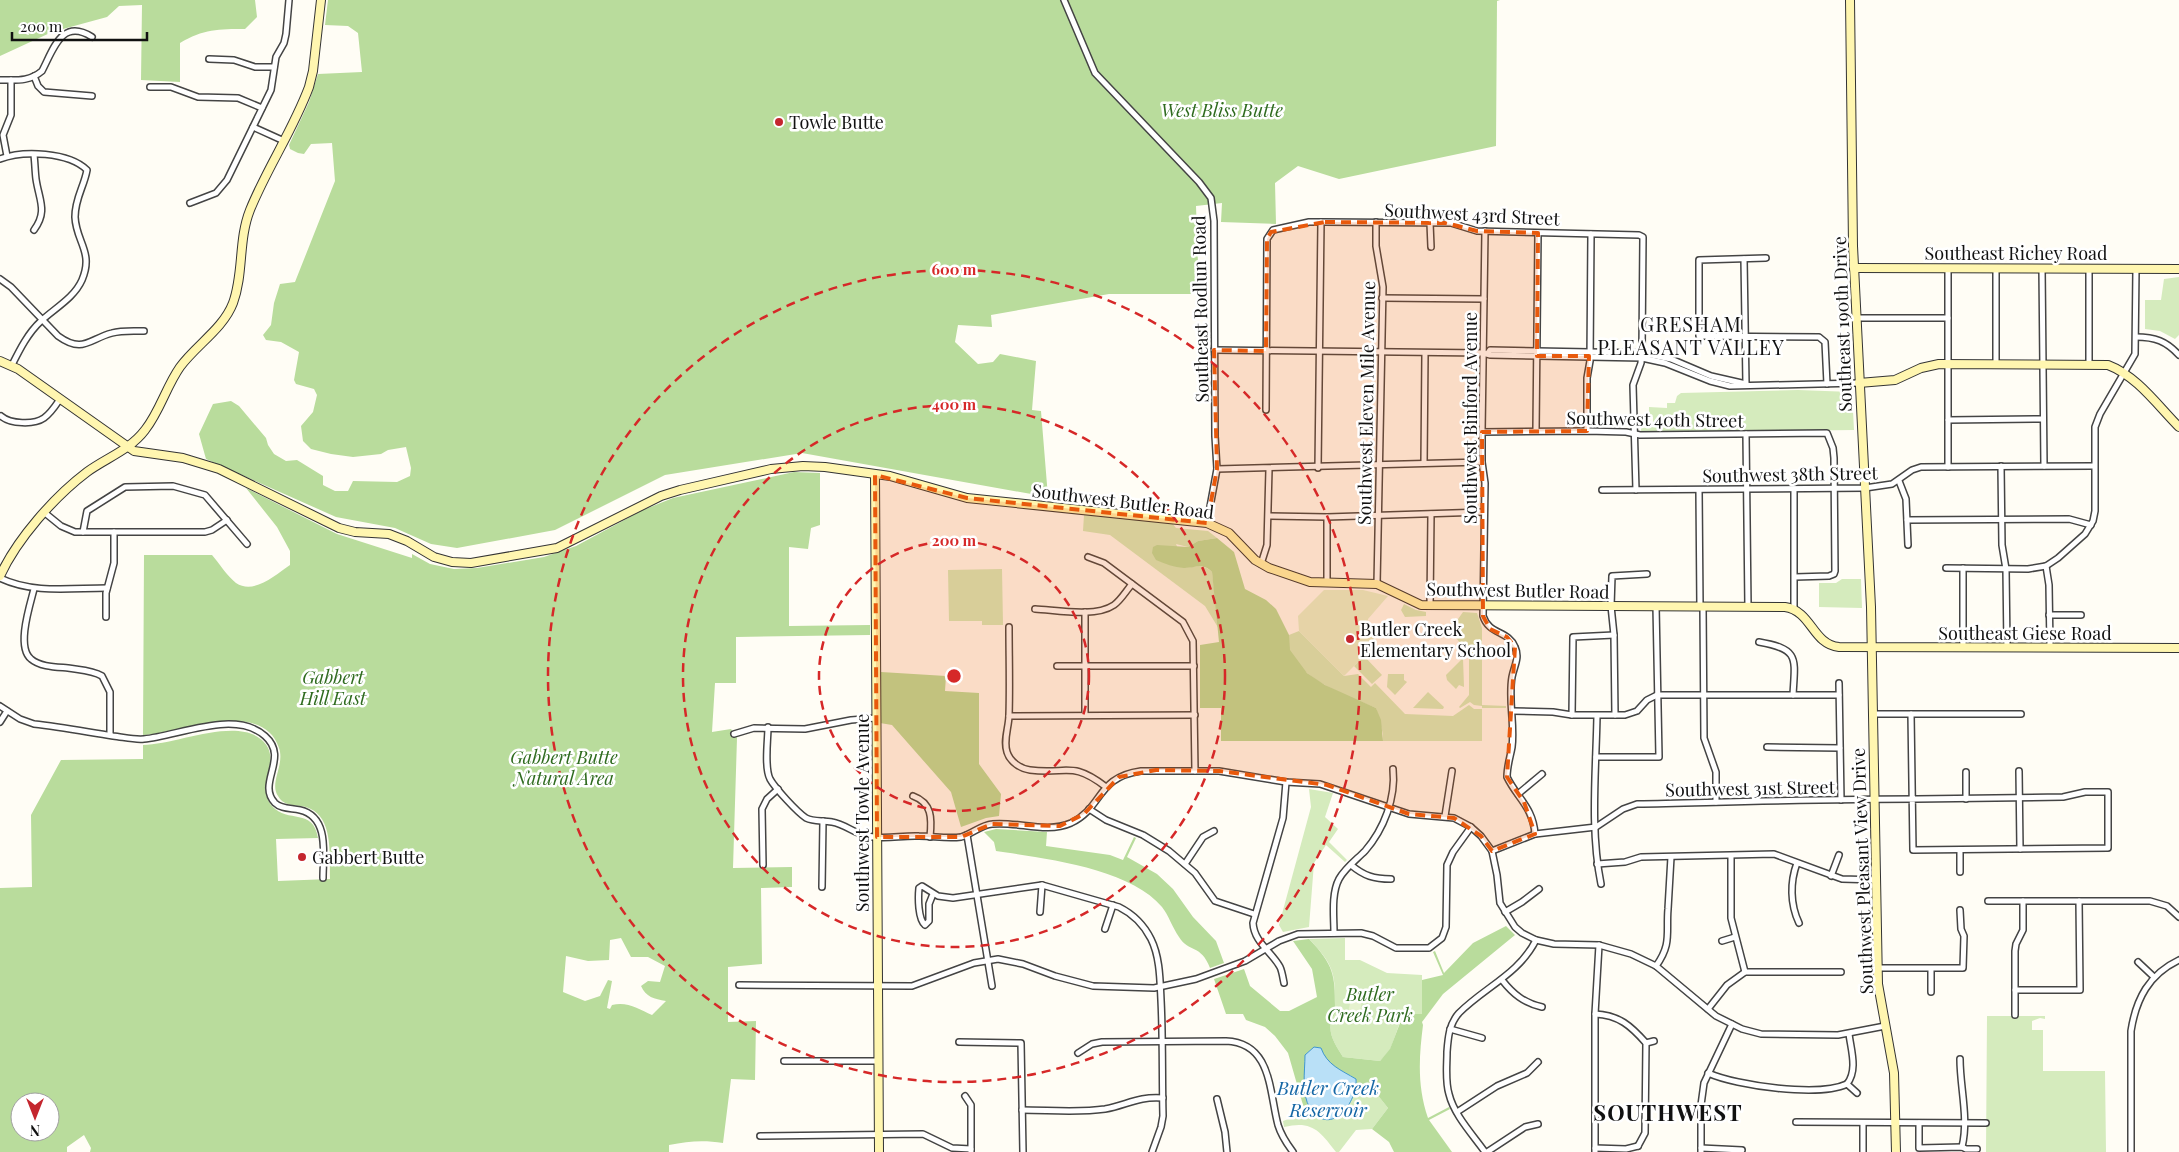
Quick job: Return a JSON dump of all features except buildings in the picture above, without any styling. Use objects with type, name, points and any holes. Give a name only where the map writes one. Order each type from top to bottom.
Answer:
[{"type":"main road","points":[[0,577],[20,542],[45,513],[81,478],[127,447],[148,425],[183,363],[228,314],[236,289],[247,216],[305,97],[311,80],[321,0]]},
{"type":"main road","name":"Southeast 190th Drive","points":[[1850,0],[1854,268],[1872,647]]},
{"type":"main road","name":"Southeast Richey Road","points":[[1854,268],[2179,269]]},
{"type":"main road","points":[[0,361],[12,365],[127,447]]},
{"type":"main road","points":[[1858,383],[1894,380],[1927,366],[1948,363],[2108,365],[2125,374],[2179,427]]},
{"type":"main road","name":"Southwest Butler Road","points":[[127,447],[134,451],[182,458],[219,469],[339,528],[355,532],[389,534],[407,541],[434,558],[462,562],[557,548],[670,493],[771,469],[818,467],[897,478],[973,499],[1207,524],[1229,533],[1261,564],[1302,580],[1377,584],[1416,603],[1430,606],[1701,606],[1785,607],[1794,610]]},
{"type":"main road","name":"Southwest Towle Avenue","points":[[875,475],[879,1152]]},
{"type":"main road","points":[[1794,610],[1804,616],[1817,636],[1828,645],[1872,647]]},
{"type":"main road","name":"Southeast Giese Road","points":[[1872,647],[2179,648]]},
{"type":"main road","name":"Southwest Pleasant View Drive","points":[[1872,647],[1879,995],[1894,1073],[1896,1152]]},
{"type":"street","points":[[190,203],[217,195],[227,180],[253,127],[271,90],[276,57],[284,43],[286,34],[289,0]]},
{"type":"street","name":"Southeast Rodlun Road","points":[[1064,0],[1095,73],[1199,182],[1211,198],[1214,221],[1214,350],[1216,460],[1218,469]]},
{"type":"street","points":[[0,80],[23,80],[42,71],[63,35],[78,30],[92,37]]},
{"type":"street","points":[[209,59],[234,60],[255,67],[274,67]]},
{"type":"street","points":[[34,76],[38,86],[44,92],[92,96]]},
{"type":"street","points":[[7,156],[3,135],[11,115],[11,80]]},
{"type":"street","points":[[150,87],[171,87],[198,97],[238,98],[262,108]]},
{"type":"street","points":[[253,127],[284,141]]},
{"type":"street","points":[[34,155],[36,181],[41,195],[42,210],[41,221],[34,230]]},
{"type":"street","points":[[0,159],[7,156],[64,156],[79,162],[87,170],[77,196],[75,219],[86,258],[85,271],[76,290],[42,320],[27,338],[12,365]]},
{"type":"street","points":[[1318,468],[1321,222]]},
{"type":"street","name":"Southwest 43rd Street","points":[[1266,351],[1267,239],[1270,233],[1274,230],[1300,224],[1376,222],[1451,223],[1477,231],[1636,234],[1643,237],[1642,356]]},
{"type":"street","name":"Southwest Eleven Mile Avenue","points":[[1376,222],[1376,246],[1382,276],[1377,584]]},
{"type":"street","points":[[1430,223],[1431,247]]},
{"type":"street","name":"Southwest Binford Avenue","points":[[1482,606],[1485,475],[1482,462],[1482,432],[1486,353],[1484,299],[1485,231]]},
{"type":"street","points":[[1536,432],[1538,233]]},
{"type":"street","points":[[1587,431],[1591,234]]},
{"type":"street","points":[[1766,258],[1699,260],[1700,337],[1823,338],[1827,384]]},
{"type":"street","points":[[1744,259],[1746,384]]},
{"type":"street","points":[[1948,268],[1948,467]]},
{"type":"street","points":[[1996,268],[1996,363]]},
{"type":"street","points":[[2042,268],[2044,466]]},
{"type":"street","points":[[2089,269],[2089,364]]},
{"type":"street","points":[[1946,568],[2028,569],[2046,566],[2085,534],[2091,525],[2095,511],[2094,433],[2097,421],[2136,354],[2136,269]]},
{"type":"street","points":[[0,279],[64,340],[78,345],[89,344],[113,333],[144,331]]},
{"type":"street","points":[[1382,298],[1484,299]]},
{"type":"street","points":[[1856,318],[1948,318]]},
{"type":"street","points":[[2136,337],[2161,340],[2179,355]]},
{"type":"street","points":[[1214,350],[1486,353],[1490,355],[1536,353],[1642,356],[1671,364],[1720,384],[1736,386],[1746,384],[1858,383]]},
{"type":"street","points":[[1266,351],[1266,410]]},
{"type":"street","points":[[1424,463],[1425,353]]},
{"type":"street","points":[[1636,490],[1633,385],[1642,356]]},
{"type":"street","points":[[2,416],[13,422],[39,420],[50,412],[60,399]]},
{"type":"street","points":[[1948,420],[2043,419]]},
{"type":"street","name":"Southwest 40th Street","points":[[1482,432],[1587,431],[1634,433],[1640,435],[1827,433],[1833,453],[1834,488]]},
{"type":"street","points":[[1746,434],[1748,607]]},
{"type":"street","points":[[1207,524],[1218,469],[1318,468],[1482,462]]},
{"type":"street","points":[[2001,466],[2002,551],[2006,569],[2006,648]]},
{"type":"street","name":"Southwest 38th Street","points":[[1602,490],[1865,488],[1884,486],[1899,481],[1912,470],[1921,467],[2094,466]]},
{"type":"street","points":[[1261,564],[1268,545],[1269,469]]},
{"type":"street","points":[[1899,481],[1906,499],[1908,545]]},
{"type":"street","points":[[83,532],[87,511],[125,486],[166,485],[205,494],[247,544]]},
{"type":"street","points":[[1795,577],[1829,576],[1834,574],[1834,488]]},
{"type":"street","points":[[1794,489],[1794,610]]},
{"type":"street","points":[[1699,490],[1704,738],[1716,772],[1716,802]]},
{"type":"street","points":[[1269,516],[1327,517],[1484,512]]},
{"type":"street","points":[[45,513],[68,530],[83,532],[205,532],[212,530],[227,520]]},
{"type":"street","points":[[1430,606],[1431,514]]},
{"type":"street","points":[[1327,517],[1327,582]]},
{"type":"street","points":[[1907,520],[2069,518],[2091,525]]},
{"type":"street","points":[[106,617],[107,588],[114,564],[114,532]]},
{"type":"street","points":[[1088,557],[1104,563],[1174,615],[1187,628],[1193,641],[1195,771]]},
{"type":"street","points":[[2046,566],[2049,578],[2050,648]]},
{"type":"street","points":[[1963,568],[1963,648]]},
{"type":"street","points":[[1615,715],[1614,636],[1610,606],[1612,576],[1647,574]]},
{"type":"street","points":[[0,577],[16,585],[34,589],[107,588]]},
{"type":"street","points":[[1035,609],[1054,612],[1104,610],[1112,607],[1132,584]]},
{"type":"street","points":[[34,589],[27,616],[25,649],[32,660],[50,666],[88,671],[102,676],[110,692],[110,735]]},
{"type":"street","points":[[1482,606],[1485,623],[1490,629],[1510,640],[1515,647],[1517,657],[1512,677],[1512,737],[1507,778],[1524,802],[1532,820],[1535,834]]},
{"type":"street","points":[[1596,757],[1659,757],[1656,606]]},
{"type":"street","points":[[1085,612],[1085,715]]},
{"type":"street","points":[[2049,615],[2081,615]]},
{"type":"street","points":[[1009,627],[1009,716],[1005,744],[1009,757],[1020,767],[1030,770],[1072,769],[1083,772],[1106,787]]},
{"type":"street","points":[[1572,715],[1573,637],[1614,636]]},
{"type":"street","points":[[1759,642],[1783,647],[1789,651],[1793,659],[1794,668],[1793,695]]},
{"type":"street","points":[[1058,666],[1194,666]]},
{"type":"street","points":[[1839,683],[1841,800]]},
{"type":"street","points":[[1512,711],[1596,716],[1629,714],[1637,711],[1647,700],[1657,695],[1839,695]]},
{"type":"street","points":[[0,706],[20,719],[34,724],[142,740],[227,724],[242,725],[259,731],[270,741],[275,754],[276,762],[269,790],[274,802],[286,808],[300,810],[313,815],[320,825],[323,838],[323,878]]},
{"type":"street","points":[[0,722],[7,711]]},
{"type":"street","points":[[1873,714],[2021,714]]},
{"type":"street","points":[[1911,714],[1913,850],[2020,849],[2019,771]]},
{"type":"street","points":[[1009,716],[1194,715]]},
{"type":"street","points":[[1596,716],[1597,864],[1601,884]]},
{"type":"street","points":[[734,734],[744,729],[768,726],[804,729],[851,720],[876,718]]},
{"type":"street","points":[[768,726],[768,771],[771,781],[802,815],[812,820],[843,825],[864,836],[949,838],[967,835],[992,824],[1044,828],[1060,826],[1080,818],[1106,787],[1119,777],[1130,772],[1219,771],[1286,782],[1327,786],[1410,814],[1454,818],[1471,827],[1481,836],[1492,851],[1497,875],[1498,898],[1504,912],[1520,931],[1536,940],[1554,944],[1599,945],[1631,954],[1656,966],[1708,1009],[1732,1024],[1749,1031],[1774,1036],[1822,1036],[1849,1034],[1885,1026]]},
{"type":"street","points":[[1767,747],[1840,748]]},
{"type":"street","points":[[1334,933],[1337,884],[1344,871],[1372,842],[1380,830],[1394,790],[1393,770]]},
{"type":"street","points":[[1445,816],[1452,771]]},
{"type":"street","points":[[1966,772],[1966,798]]},
{"type":"street","points":[[1518,794],[1542,774]]},
{"type":"street","points":[[1284,983],[1281,968],[1259,941],[1254,929],[1254,914],[1283,818],[1286,782]]},
{"type":"street","points":[[763,865],[762,809],[767,799],[778,789]]},
{"type":"street","name":"Southwest 31st Street","points":[[1492,851],[1535,834],[1596,827],[1622,808],[1636,804],[2063,797],[2085,792],[2108,792],[2108,848],[2020,849]]},
{"type":"street","points":[[913,796],[923,800],[928,809],[931,820],[930,837]]},
{"type":"street","points":[[1089,809],[1106,820],[1143,835],[1185,864],[1199,878],[1214,901],[1254,914]]},
{"type":"street","points":[[822,887],[823,821]]},
{"type":"street","points":[[739,985],[902,987],[921,984],[974,963],[988,960],[1016,962],[1055,976],[1093,986],[1160,987],[1189,981],[1245,961],[1295,934],[1368,934],[1396,948],[1425,948],[1438,943],[1445,933],[1447,865],[1453,852],[1471,827]]},
{"type":"street","points":[[1185,864],[1203,838],[1214,831]]},
{"type":"street","points":[[967,835],[992,986]]},
{"type":"street","points":[[1960,850],[1960,872]]},
{"type":"street","points":[[1597,864],[1625,862],[1641,857],[1774,854],[1831,876],[1848,880],[1877,880]]},
{"type":"street","points":[[1831,876],[1839,855]]},
{"type":"street","points":[[1730,856],[1730,907],[1735,938],[1745,972]]},
{"type":"street","points":[[1656,966],[1664,952],[1669,936],[1667,919],[1670,857]]},
{"type":"street","points":[[1797,862],[1792,882],[1793,910],[1799,923]]},
{"type":"street","points":[[1351,865],[1361,874],[1371,878],[1391,879]]},
{"type":"street","points":[[1040,912],[1042,885]]},
{"type":"street","points":[[933,894],[929,904],[929,921],[925,925],[921,921],[919,888],[922,886],[933,894],[953,898],[1042,885],[1113,905],[1134,916],[1149,934],[1157,956],[1160,987],[1163,1042],[1162,1127],[1152,1152]]},
{"type":"street","points":[[1504,912],[1540,889]]},
{"type":"street","points":[[1988,901],[2150,901],[2162,904],[2173,910],[2179,918]]},
{"type":"street","points":[[2015,1015],[2016,944],[2023,930],[2023,901]]},
{"type":"street","points":[[2015,990],[2080,990],[2079,901]]},
{"type":"street","points":[[1104,929],[1113,905]]},
{"type":"street","points":[[2173,910],[2179,907]]},
{"type":"street","points":[[1878,968],[1963,968],[1964,936],[1960,910]]},
{"type":"street","points":[[1722,941],[1735,938]]},
{"type":"street","points":[[1536,940],[1525,959],[1502,980],[1460,1012],[1450,1029],[1447,1083],[1450,1100],[1486,1152],[1524,1127],[1538,1124]]},
{"type":"street","points":[[1595,1014],[1607,1015],[1623,1021],[1646,1043],[1645,1133],[1638,1146],[1626,1149],[1595,1150],[1595,1014],[1599,945]]},
{"type":"street","points":[[2131,1152],[2131,1031],[2138,1002],[2154,976],[2179,960]]},
{"type":"street","points":[[2138,962],[2154,976]]},
{"type":"street","points":[[1931,969],[1931,992]]},
{"type":"street","points":[[1708,1009],[1727,985],[1745,972],[1842,972]]},
{"type":"street","points":[[1502,980],[1519,998],[1542,1007]]},
{"type":"street","points":[[1732,1024],[1708,1073],[1702,1095],[1701,1150],[1742,1150]]},
{"type":"street","points":[[1450,1029],[1482,1038]]},
{"type":"street","points":[[1708,1073],[1727,1080],[1774,1088],[1834,1088],[1847,1084],[1853,1074],[1854,1068],[1849,1034]]},
{"type":"street","points":[[1078,1052],[1092,1044],[1102,1042],[1226,1041],[1244,1044],[1263,1062],[1279,1125],[1292,1152]]},
{"type":"street","points":[[1646,1043],[1654,1041]]},
{"type":"street","points":[[959,1042],[1022,1043],[1023,1152]]},
{"type":"street","points":[[1960,1059],[1960,1081],[1964,1094],[1962,1147]]},
{"type":"street","points":[[784,1061],[879,1061]]},
{"type":"street","points":[[1457,1112],[1497,1086],[1527,1073],[1538,1062]]},
{"type":"street","points":[[1847,1084],[1857,1093]]},
{"type":"street","points":[[760,1136],[923,1134],[952,1148],[971,1150],[971,1105],[966,1096]]},
{"type":"street","points":[[1022,1110],[1094,1110],[1110,1108],[1138,1098],[1162,1098]]},
{"type":"street","points":[[1217,1099],[1225,1132],[1227,1152]]},
{"type":"street","points":[[1796,1122],[1986,1123]]},
{"type":"street","points":[[1863,1123],[1863,1152]]},
{"type":"street","points":[[1918,1123],[1918,1148],[1962,1147],[1977,1149]]},
{"type":"street","points":[[1638,1146],[1642,1152]]},
{"type":"highlighted area","points":[[1325,222],[1446,223],[1477,231],[1538,233],[1537,356],[1589,356],[1587,431],[1482,432],[1483,616],[1490,629],[1507,637],[1515,647],[1507,777],[1524,802],[1535,834],[1492,851],[1481,836],[1454,818],[1409,814],[1327,785],[1219,771],[1156,770],[1119,777],[1084,814],[1060,826],[992,824],[961,837],[877,837],[875,475],[967,498],[1207,523],[1217,469],[1214,350],[1266,351],[1267,239],[1271,232]]},
{"type":"green space","points":[[0,0],[255,0],[257,17],[245,29],[204,32],[180,43],[180,82],[141,80],[142,5],[119,6],[107,17],[52,32],[0,56]]},
{"type":"green space","name":"West Bliss Butte","points":[[328,0],[1500,0],[1497,1],[1496,146],[1339,179],[1298,166],[1275,183],[1276,224],[1221,222],[1222,203],[1196,206],[1199,294],[1109,294],[991,315],[992,327],[958,325],[955,342],[978,364],[993,362],[1000,354],[1036,361],[1032,410],[1041,411],[1048,497],[802,453],[665,475],[555,530],[457,548],[431,544],[395,528],[336,517],[206,459],[199,434],[213,404],[231,401],[239,406],[266,438],[274,454],[286,461],[297,460],[323,476],[323,485],[335,491],[348,491],[353,481],[397,482],[410,476],[411,468],[406,447],[388,450],[381,454],[353,457],[311,449],[303,441],[301,426],[313,412],[317,395],[314,389],[296,384],[294,380],[299,352],[281,342],[266,340],[263,335],[271,325],[274,303],[280,284],[295,282],[335,181],[332,143],[311,144],[304,154],[290,149],[289,145],[309,102],[318,74],[362,72],[358,33],[348,26],[325,25]]},
{"type":"green space","points":[[2179,277],[2179,335],[2175,339],[2160,331],[2145,329],[2145,300],[2161,300],[2164,279]]},
{"type":"green space","points":[[1798,390],[1852,392],[1854,430],[1641,433],[1641,428],[1653,427],[1653,417],[1649,417],[1649,407],[1667,408],[1667,403],[1675,403],[1677,396],[1681,393]]},
{"type":"green space","points":[[794,472],[820,473],[820,525],[811,528],[808,549],[789,547],[789,626],[870,625],[870,635],[736,637],[736,683],[715,683],[712,732],[731,729],[737,738],[733,868],[792,867],[792,887],[761,888],[762,964],[728,967],[728,1022],[756,1021],[755,1080],[731,1079],[723,1143],[703,1141],[669,1145],[669,1152],[90,1152],[91,1148],[84,1135],[67,1147],[67,1152],[0,1152],[0,888],[32,887],[31,815],[61,760],[143,759],[143,745],[222,731],[238,731],[252,734],[263,741],[268,749],[270,765],[266,790],[267,798],[272,806],[285,814],[311,822],[318,838],[276,839],[278,881],[330,879],[328,835],[320,816],[312,810],[285,803],[278,796],[275,785],[280,754],[279,748],[270,733],[256,724],[238,721],[197,725],[143,735],[144,555],[212,555],[236,583],[243,586],[257,585],[271,578],[290,565],[290,551],[277,527],[246,488],[337,534],[412,558],[412,554],[430,564],[454,569],[477,568],[544,557],[576,546],[643,510],[673,498]],"holes":[[[621,938],[631,957],[648,957],[665,966],[660,982],[648,981],[641,986],[645,993],[651,997],[666,1001],[652,1015],[633,1006],[623,1004],[612,1005],[610,1009],[607,1008],[612,981],[608,980],[600,996],[585,1001],[563,992],[566,956],[588,961],[609,960],[610,940]]]},
{"type":"green space","points":[[1084,515],[1172,523],[1176,528],[1208,531],[1217,538],[1198,541],[1188,547],[1176,544],[1186,568],[1197,566],[1209,569],[1212,572],[1219,629],[1205,606],[1110,535],[1083,531]]},
{"type":"green space","points":[[1217,538],[1234,552],[1245,589],[1266,600],[1276,609],[1289,635],[1290,650],[1307,673],[1325,685],[1376,708],[1381,720],[1383,741],[1221,741],[1221,708],[1200,708],[1200,645],[1219,642],[1212,572],[1202,566],[1184,568],[1170,565],[1156,560],[1152,553],[1153,547],[1157,545],[1188,547],[1198,541]]},
{"type":"green space","points":[[1002,569],[1003,625],[982,625],[982,621],[949,621],[948,570]]},
{"type":"green space","points":[[1842,579],[1861,579],[1862,608],[1819,607],[1819,583],[1836,583]]},
{"type":"green space","points":[[1324,590],[1363,590],[1388,596],[1368,619],[1369,634],[1377,641],[1377,644],[1372,648],[1367,644],[1360,651],[1364,656],[1344,676],[1299,631],[1298,616]]},
{"type":"green space","points":[[1404,604],[1416,610],[1426,612],[1426,616],[1405,617],[1401,610]]},
{"type":"green space","points":[[1463,612],[1477,613],[1482,628],[1482,705],[1506,706],[1506,708],[1482,708],[1482,706],[1474,705],[1470,702],[1459,707],[1469,695],[1469,653],[1456,638],[1456,622]]},
{"type":"green space","points":[[1299,631],[1344,676],[1358,674],[1371,687],[1375,683],[1405,714],[1453,716],[1469,705],[1474,709],[1482,709],[1482,741],[1383,741],[1376,708],[1327,686],[1315,679],[1296,662],[1289,649],[1289,635]]},
{"type":"green space","points":[[1364,656],[1382,675],[1372,684],[1354,666]]},
{"type":"green space","points":[[1463,658],[1464,687],[1459,685],[1456,689],[1447,680],[1446,675]]},
{"type":"green space","points":[[881,672],[946,676],[945,691],[979,693],[979,764],[1001,794],[999,816],[986,818],[961,827],[951,792],[892,725],[880,723]]},
{"type":"green space","points":[[1388,674],[1404,674],[1404,680],[1407,682],[1395,695],[1387,687]]},
{"type":"green space","points":[[1428,692],[1444,707],[1443,709],[1413,708]]},
{"type":"green space","points":[[1309,789],[1333,793],[1325,817],[1338,829],[1329,842],[1347,860],[1345,862],[1326,845],[1314,863],[1309,927],[1283,932],[1279,925],[1311,807]]},
{"type":"green space","points":[[996,829],[1047,832],[1046,846],[1110,855],[1123,860],[1134,837],[1136,838],[1127,857],[1157,874],[1173,889],[1193,917],[1216,941],[1224,963],[1210,968],[1203,955],[1183,942],[1162,907],[1148,894],[1108,874],[1085,867],[996,851],[994,842],[984,832]]},
{"type":"green space","points":[[1506,926],[1515,935],[1443,994],[1422,1022],[1420,1072],[1424,1106],[1428,1118],[1449,1107],[1450,1109],[1429,1120],[1452,1152],[1394,1152],[1389,1142],[1372,1129],[1388,1108],[1376,1093],[1373,1082],[1357,1086],[1356,1079],[1330,1064],[1314,1047],[1305,1055],[1305,1086],[1310,1108],[1305,1112],[1288,1053],[1275,1036],[1265,1027],[1246,1020],[1243,1014],[1226,1014],[1214,979],[1244,969],[1250,986],[1280,1011],[1289,1011],[1317,997],[1312,969],[1293,941],[1309,939],[1324,957],[1332,973],[1335,991],[1335,1014],[1330,1025],[1337,1047],[1343,1057],[1380,1061],[1390,1049],[1400,1023],[1409,1014],[1422,1014],[1422,980],[1443,975],[1433,952],[1435,951],[1444,973],[1473,943]]},
{"type":"green space","name":"Butler Creek Park","points":[[1345,938],[1345,960],[1360,960],[1387,973],[1422,975],[1422,1014],[1400,1022],[1390,1050],[1380,1061],[1343,1057],[1332,1036],[1330,1025],[1335,1014],[1334,981],[1330,965],[1309,939]]},
{"type":"green space","points":[[1351,999],[1362,1001],[1358,1021],[1347,1017]]},
{"type":"green space","points":[[1987,1016],[2045,1016],[2045,1019],[2040,1018],[2032,1021],[2032,1030],[2043,1030],[2043,1071],[2105,1071],[2106,1152],[1986,1152]]},
{"type":"green space","points":[[1321,1048],[1331,1062],[1342,1071],[1349,1075],[1373,1081],[1376,1093],[1388,1108],[1372,1129],[1356,1130],[1339,1152],[1336,1152],[1320,1133],[1309,1126],[1294,1125],[1284,1127],[1283,1121],[1303,1114],[1310,1108],[1305,1086],[1305,1055]]},
{"type":"water","name":"Butler Creek Reservoir","points":[[1314,1047],[1321,1048],[1331,1063],[1356,1079],[1353,1097],[1348,1106],[1342,1113],[1326,1120],[1318,1117],[1310,1108],[1305,1096],[1305,1055]]},
{"type":"place","name":"Towle Butte","points":[[779,122]]},
{"type":"place","name":"Butler Creek Elementary School","points":[[1350,639]]},
{"type":"place","name":"Gabbert Butte","points":[[302,857]]},
{"type":"district","name":"GRESHAM PLEASANT VALLEY","points":[[1691,334]]},
{"type":"district","name":"SOUTHWEST","points":[[1668,1112]]},
{"type":"park label","name":"Gabbert Hill East","points":[[333,688]]},
{"type":"park label","name":"Gabbert Butte Natural Area","points":[[564,768]]}]
